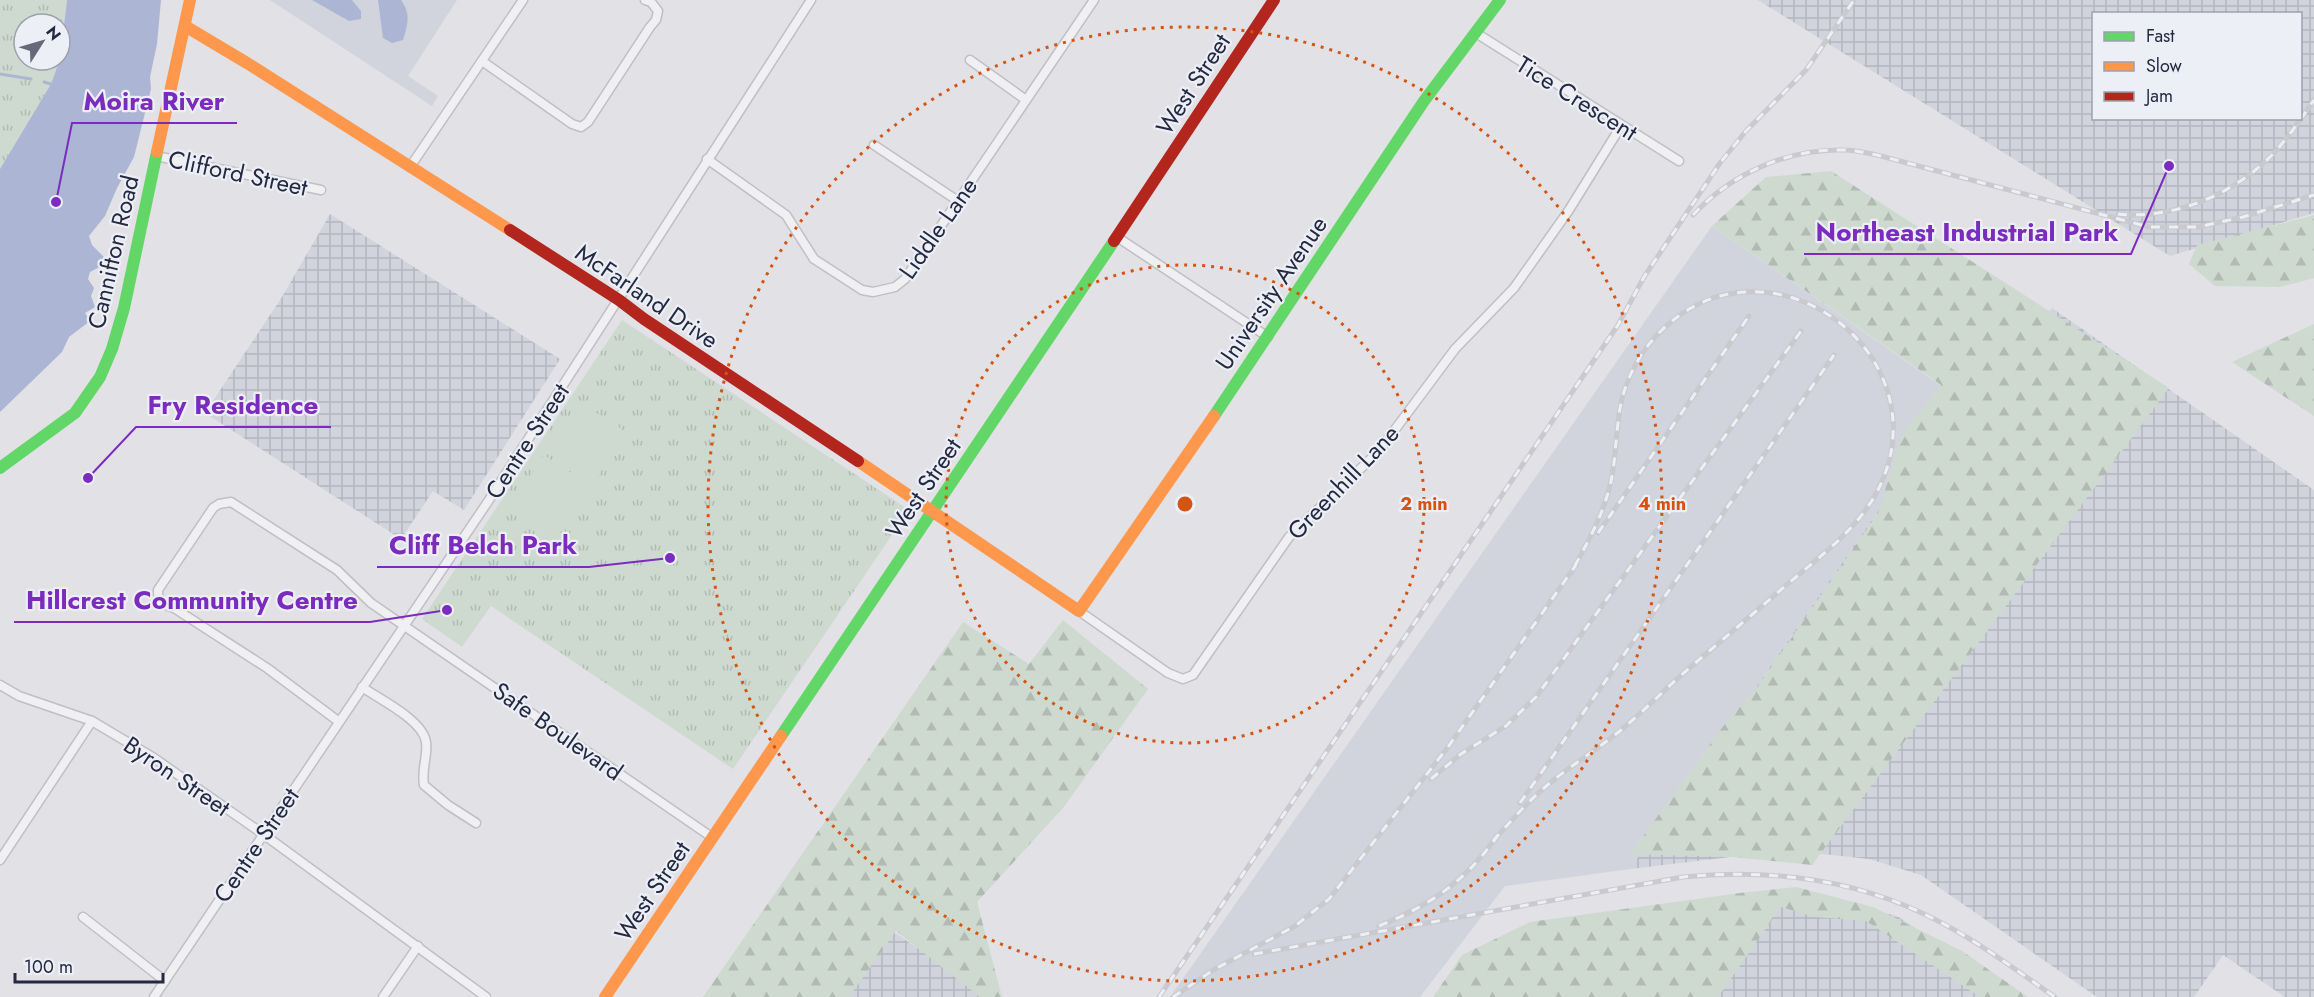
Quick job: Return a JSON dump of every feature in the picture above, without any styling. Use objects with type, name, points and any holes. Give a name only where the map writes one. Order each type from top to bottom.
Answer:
[{"type":"street","name":"Cannifton Road","points":[[0,468],[75,413],[100,378],[112,349],[124,308],[190,0]]},
{"type":"street","points":[[410,167],[523,0]]},
{"type":"street","points":[[482,61],[572,124],[581,127],[588,122],[643,36],[656,20],[658,11],[651,2],[645,0]]},
{"type":"street","name":"Centre Street","points":[[154,997],[403,624],[489,500],[811,0]]},
{"type":"street","name":"Liddle Lane","points":[[707,159],[786,215],[814,259],[862,290],[873,292],[895,287],[905,279],[1094,0]]},
{"type":"street","name":"West Street","points":[[605,997],[1274,0]]},
{"type":"street","name":"University Avenue","points":[[1079,611],[1268,337],[1424,101],[1500,0]]},
{"type":"street","name":"McFarland Drive","points":[[185,26],[247,63],[619,300],[1079,611]]},
{"type":"street","name":"Tice Crescent","points":[[1476,33],[1679,161]]},
{"type":"street","points":[[970,60],[1026,100]]},
{"type":"street","name":"Greenhill Lane","points":[[1079,611],[1168,673],[1183,679],[1193,675],[1289,537],[1379,451],[1455,349],[1514,288],[1569,210],[1621,126]]},
{"type":"street","points":[[874,145],[958,201]]},
{"type":"street","name":"Clifford Street","points":[[156,156],[321,190]]},
{"type":"street","points":[[1117,237],[1268,337]]},
{"type":"street","name":"Safe Boulevard","points":[[338,721],[267,668],[174,608],[164,605],[159,599],[158,590],[213,508],[219,504],[231,502],[337,570],[361,595],[713,838]]},
{"type":"street","name":"Byron Street","points":[[0,684],[19,696],[92,721],[154,758],[263,834],[486,997]]},
{"type":"street","points":[[362,687],[415,722],[426,742],[424,784],[448,805],[477,823]]},
{"type":"street","points":[[0,860],[92,721]]},
{"type":"street","points":[[83,917],[165,981]]},
{"type":"street","points":[[383,997],[418,946]]},
{"type":"shaded area","points":[[270,0],[457,0],[408,76],[438,96],[432,106]]},
{"type":"shaded area","points":[[1758,0],[2314,0],[2314,213],[2170,256]]},
{"type":"shaded area","points":[[330,214],[560,359],[464,510],[433,491],[401,539],[205,413],[282,297]]},
{"type":"shaded area","points":[[1712,226],[1957,397],[1630,869],[1505,886],[1420,997],[1170,997]]},
{"type":"shaded area","points":[[2052,308],[2314,490],[2314,997],[2285,997],[2223,955],[2194,997],[2097,997],[1921,875],[1869,859],[1813,853],[1755,854],[1630,869],[1957,397],[1978,411]]},
{"type":"shaded area","points":[[1770,903],[1855,905],[1897,916],[2020,997],[1707,997]]},
{"type":"shaded area","points":[[888,928],[989,997],[841,997]]},
{"type":"green space","points":[[0,0],[67,0],[66,12],[12,12],[12,72],[56,72],[51,84],[0,169]]},
{"type":"green space","points":[[1831,171],[2169,388],[1812,865],[1733,857],[1630,854],[1724,725],[1758,686],[1878,513],[1903,432],[1941,385],[1712,226],[1766,177]]},
{"type":"green space","points":[[2314,215],[2314,278],[2280,287],[2215,286],[2189,264],[2197,245]]},
{"type":"green space","points":[[622,320],[909,510],[733,769],[491,606],[462,647],[422,619]]},
{"type":"green space","points":[[2314,324],[2314,416],[2232,362]]},
{"type":"green space","points":[[580,402],[626,432],[596,479],[549,448]]},
{"type":"green space","points":[[544,455],[591,486],[561,532],[514,502]]},
{"type":"green space","points":[[1063,620],[1148,689],[1063,808],[977,902],[1002,997],[980,997],[896,931],[849,997],[703,997],[963,622],[1029,664]]},
{"type":"green space","points":[[1796,887],[1873,907],[1962,951],[2028,997],[1980,997],[1866,921],[1815,917],[1781,907],[1718,997],[1433,997],[1462,955],[1530,922]]},
{"type":"water","points":[[67,0],[161,0],[157,44],[150,77],[151,89],[134,157],[105,216],[89,236],[92,245],[109,262],[90,272],[88,279],[94,288],[91,296],[95,307],[85,313],[90,321],[69,337],[62,352],[0,412],[0,169],[51,84],[55,72],[72,72],[72,12],[66,12]]},
{"type":"water","points":[[312,0],[352,0],[361,11],[361,19],[349,21]]},
{"type":"water","points":[[378,0],[401,0],[408,19],[403,40],[392,43],[383,38]]},
{"type":"waterway","points":[[0,74],[31,79]]},
{"type":"waterway","points":[[44,82],[51,84]]},
{"type":"railway","points":[[1159,997],[1618,325],[1644,277],[1720,163],[1746,131],[1806,70],[1854,0]]},
{"type":"railway","points":[[2302,117],[2314,100]]},
{"type":"railway","points":[[2118,214],[2160,213],[2181,208],[2221,192],[2240,182],[2257,169],[2272,155],[2300,120]]},
{"type":"railway","points":[[1693,215],[1725,187],[1762,166],[1803,154],[1849,150],[1877,155],[2149,227],[2198,227],[2243,217],[2314,195]]},
{"type":"railway","points":[[1493,841],[1542,790],[1629,723],[1832,546],[1869,506],[1878,490],[1893,440],[1888,393],[1868,352],[1836,320],[1796,299],[1751,292],[1705,301],[1662,330],[1637,361],[1626,385],[1622,397],[1608,493],[1587,544],[1571,573]]},
{"type":"railway","points":[[1598,533],[1749,316]]},
{"type":"railway","points":[[1431,779],[1461,754],[1506,726],[1536,697],[1801,331]]},
{"type":"railway","points":[[1520,803],[1834,355]]},
{"type":"railway","points":[[1173,997],[1215,969],[1295,926],[1329,899],[1448,747],[1576,565]]},
{"type":"railway","points":[[1379,926],[1415,909],[1446,890],[1473,866],[1498,835]]},
{"type":"railway","points":[[1254,954],[1683,877],[1745,874],[1836,884],[1895,902],[1924,914],[1975,942],[2055,997]]},
{"type":"traffic: fast","points":[[1214,416],[1424,101],[1500,0]]},
{"type":"traffic: fast","points":[[0,468],[75,413],[100,377],[112,349],[124,308],[157,152]]},
{"type":"traffic: fast","points":[[781,736],[1114,241]]},
{"type":"traffic: slow","points":[[157,152],[190,0]]},
{"type":"traffic: slow","points":[[185,26],[510,230]]},
{"type":"traffic: slow","points":[[858,461],[1079,611],[1214,416]]},
{"type":"traffic: slow","points":[[605,997],[781,736]]},
{"type":"traffic: jam","points":[[1114,241],[1274,0]]},
{"type":"traffic: jam","points":[[510,230],[619,300],[858,461]]},
{"type":"place","name":"Northeast Industrial Park","points":[[2169,166]]},
{"type":"place","name":"Moira River","points":[[56,202]]},
{"type":"place","name":"Fry Residence","points":[[88,478]]},
{"type":"place","name":"Cliff Belch Park","points":[[670,558]]},
{"type":"place","name":"Hillcrest Community Centre","points":[[447,610]]}]
